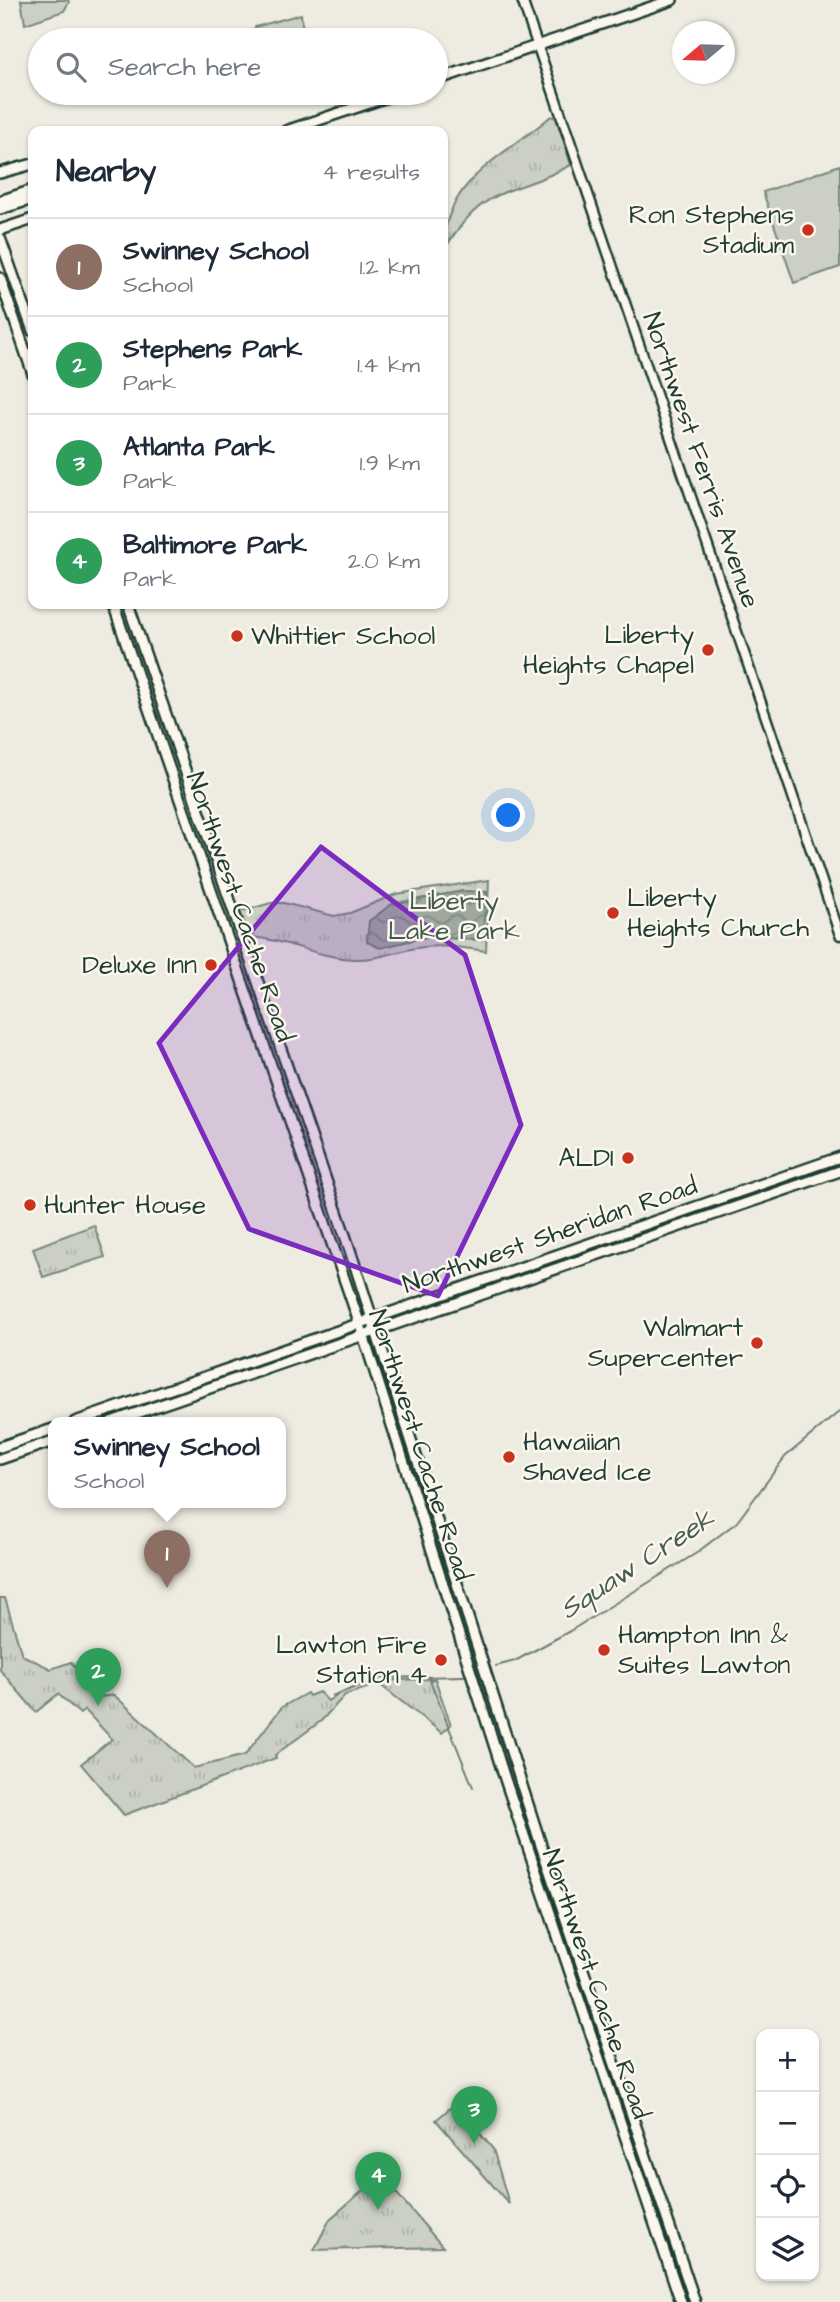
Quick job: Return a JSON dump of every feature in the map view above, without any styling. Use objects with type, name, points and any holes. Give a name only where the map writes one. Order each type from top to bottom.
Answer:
[{"type":"main road","name":"Northwest Ferris Avenue","points":[[522,0],[840,934]]},
{"type":"main road","points":[[448,76],[672,0]]},
{"type":"main road","points":[[301,126],[363,105]]},
{"type":"main road","points":[[0,173],[28,165]]},
{"type":"main road","points":[[0,201],[28,192]]},
{"type":"main road","points":[[0,209],[28,201]]},
{"type":"main road","points":[[0,230],[28,221]]},
{"type":"main road","points":[[0,238],[28,317]]},
{"type":"main road","points":[[0,278],[28,359]]},
{"type":"main road","name":"Northwest Cache Road","points":[[115,609],[359,1322],[506,1782],[681,2302]]},
{"type":"main road","name":"Northwest Cache Road","points":[[130,609],[377,1331],[515,1765],[695,2302]]},
{"type":"main road","name":"Northwest Sheridan Road","points":[[89,1417],[840,1157]]},
{"type":"main road","name":"Northwest Sheridan Road","points":[[125,1417],[840,1171]]},
{"type":"main road","points":[[746,1204],[748,1196],[770,1186],[778,1178]]},
{"type":"main road","points":[[686,1224],[693,1217],[743,1199],[743,1191]]},
{"type":"main road","points":[[0,1447],[48,1431]]},
{"type":"main road","points":[[0,1460],[48,1443]]},
{"type":"highlighted area","points":[[321,847],[465,955],[521,1125],[438,1296],[249,1229],[159,1043]]},
{"type":"green space","points":[[21,0],[69,2],[64,11],[25,24]]},
{"type":"green space","points":[[301,14],[303,28],[255,27]]},
{"type":"green space","points":[[551,116],[556,118],[571,165],[486,202],[472,213],[448,244],[448,221],[453,206],[465,188],[479,172]]},
{"type":"green space","name":"Ron Stephens Stadium","points":[[840,165],[840,267],[794,283],[763,192]]},
{"type":"green space","name":"Liberty Lake Park","points":[[489,880],[486,951],[433,946],[369,958],[339,958],[276,941],[248,937],[239,912],[271,903],[284,903],[334,916],[350,913],[396,894]]},
{"type":"green space","points":[[94,1225],[105,1257],[43,1277],[33,1248]]},
{"type":"green space","points":[[0,1598],[5,1598],[22,1655],[51,1669],[71,1662],[100,1697],[114,1695],[194,1768],[245,1755],[282,1707],[307,1693],[309,1696],[319,1692],[328,1701],[352,1688],[379,1681],[435,1679],[451,1725],[442,1733],[379,1684],[345,1695],[321,1721],[275,1755],[276,1758],[124,1815],[81,1764],[112,1739],[85,1710],[80,1714],[58,1694],[36,1712],[0,1670]]},
{"type":"green space","points":[[460,2094],[462,2112],[493,2149],[509,2204],[436,2120],[457,2102]]},
{"type":"green space","points":[[381,2175],[443,2247],[314,2250],[330,2219]]},
{"type":"water","points":[[463,891],[487,892],[482,940],[426,937],[380,948],[367,942],[369,921],[392,904]]},
{"type":"waterway","name":"Squaw Creek","points":[[496,1666],[515,1661],[570,1631],[695,1554],[737,1522],[785,1457],[840,1411]]},
{"type":"waterway","name":"Squaw Creek","points":[[332,1696],[379,1678],[464,1676]]},
{"type":"waterway","points":[[429,1678],[473,1787]]},
{"type":"place","name":"Ron Stephens Stadium","points":[[808,230]]},
{"type":"place","name":"Whittier School","points":[[237,636]]},
{"type":"place","name":"Liberty Heights Chapel","points":[[708,650]]},
{"type":"place","name":"Liberty Heights Church","points":[[613,913]]},
{"type":"place","name":"Deluxe Inn","points":[[211,965]]},
{"type":"place","name":"ALDI","points":[[628,1158]]},
{"type":"place","name":"Hunter House","points":[[30,1205]]},
{"type":"place","name":"Walmart Supercenter","points":[[757,1343]]},
{"type":"place","name":"Hawaiian Shaved Ice","points":[[509,1457]]},
{"type":"place","name":"Swinney School","points":[[167,1588]]},
{"type":"place","name":"Hampton Inn & Suites Lawton","points":[[604,1650]]},
{"type":"place","name":"Lawton Fire Station 4","points":[[441,1660]]},
{"type":"place","name":"Stephens Park","points":[[98,1706]]},
{"type":"place","name":"Atlanta Park","points":[[474,2144]]},
{"type":"place","name":"Baltimore Park","points":[[378,2210]]}]
